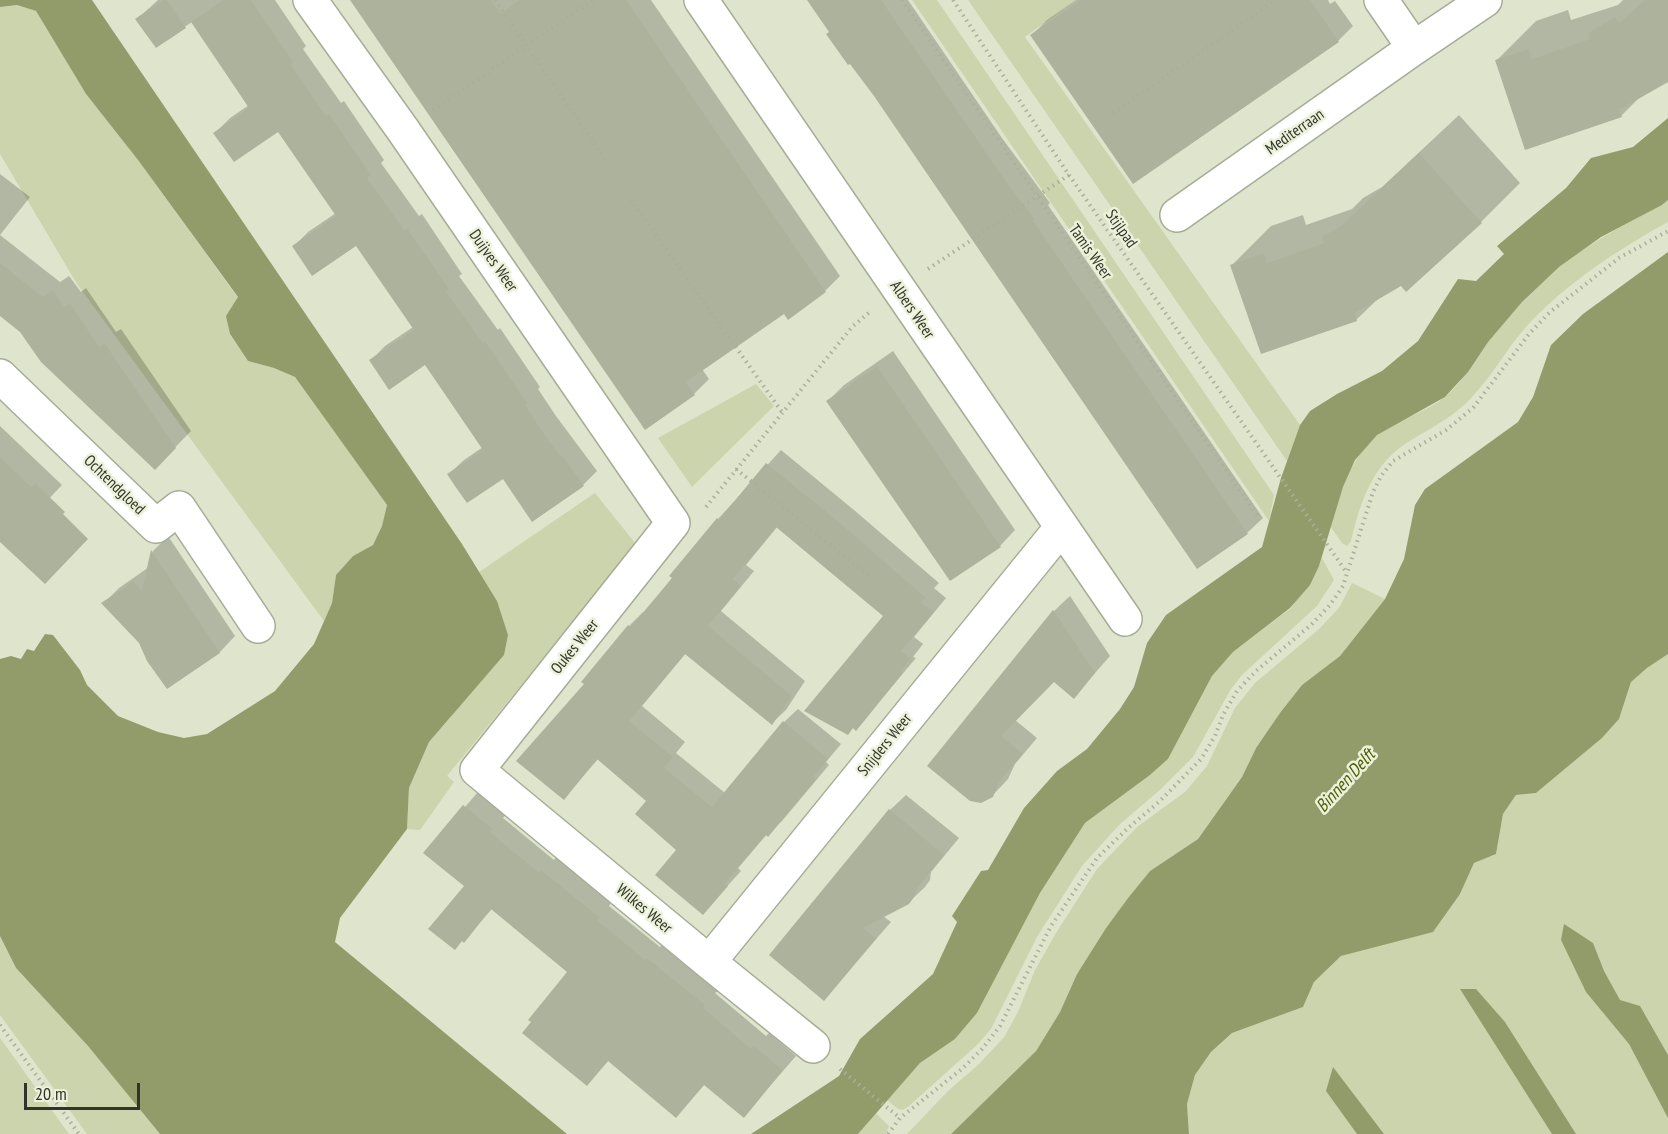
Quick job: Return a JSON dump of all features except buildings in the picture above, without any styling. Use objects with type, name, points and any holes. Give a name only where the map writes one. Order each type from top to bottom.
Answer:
[{"type":"street","name":"Duijves Weer","points":[[310,0],[403,130],[673,523]]},
{"type":"street","name":"Albers Weer","points":[[701,0],[1125,619]]},
{"type":"street","points":[[1380,0],[1414,48]]},
{"type":"street","name":"Mediterraan","points":[[1177,215],[1485,0]]},
{"type":"street","name":"Ochtendgloed","points":[[0,376],[156,526],[179,508],[258,626]]},
{"type":"street","name":"Oukes Weer","points":[[477,770],[673,523]]},
{"type":"street","name":"Snijders Weer","points":[[708,963],[1061,528]]},
{"type":"street","name":"Wilkes Weer","points":[[477,770],[708,963],[823,1055]]},
{"type":"path","points":[[495,0],[607,162]]},
{"type":"path","points":[[403,130],[593,0]]},
{"type":"path","name":"Tamis Weer","points":[[902,0],[1259,518]]},
{"type":"path","name":"Stijlpad","points":[[953,0],[1069,175],[1347,574]]},
{"type":"path","points":[[1113,112],[1276,0]]},
{"type":"path","points":[[673,523],[704,509],[852,327],[898,289],[1069,175]]},
{"type":"path","points":[[631,200],[782,413]]},
{"type":"path","points":[[888,1134],[900,1118],[963,1068],[982,1049],[1000,1026],[1051,926],[1097,858],[1167,794],[1201,759],[1215,736],[1222,715],[1237,691],[1256,671],[1330,606],[1343,586],[1373,492],[1381,476],[1393,461],[1446,430],[1473,408],[1529,334],[1550,312],[1619,258],[1668,231]]},
{"type":"path","points":[[736,469],[870,577]]},
{"type":"path","points":[[0,1024],[79,1134]]},
{"type":"path","points":[[823,1055],[900,1118]]},
{"type":"shaded area","points":[[912,0],[937,0],[1274,495],[1269,521]]},
{"type":"shaded area","points":[[968,0],[1076,0],[1025,37],[1300,425],[1287,461]]},
{"type":"shaded area","points":[[17,5],[36,11],[86,94],[138,160],[238,298],[230,335],[248,361],[295,377],[387,505],[382,526],[373,545],[353,556],[336,575],[332,603],[324,621],[77,284],[0,154],[0,7]]},
{"type":"shaded area","points":[[1668,200],[1668,222],[1611,256],[1557,297],[1525,328],[1479,389],[1459,410],[1388,458],[1371,482],[1359,510],[1351,541],[1347,546],[1342,543],[1330,526],[1348,476],[1369,442],[1386,429],[1438,402],[1452,390],[1495,332],[1551,273],[1586,248]]},
{"type":"shaded area","points":[[756,384],[774,406],[692,487],[658,438]]},
{"type":"shaded area","points":[[595,493],[636,544],[447,776],[454,782],[420,830],[407,829],[409,788],[429,742],[451,717],[497,601],[479,572]]},
{"type":"shaded area","points":[[1322,558],[1334,580],[1317,606],[1242,675],[1231,689],[1193,757],[1162,788],[1119,825],[1082,866],[1037,937],[991,1029],[977,1045],[909,1106],[903,1110],[898,1109],[887,1100],[920,1063],[955,1039],[977,1013],[1040,893],[1085,823],[1168,759],[1212,676],[1233,652],[1291,608]]},
{"type":"shaded area","points":[[1352,583],[1385,599],[1340,656],[1302,685],[1256,748],[1242,777],[1198,839],[1150,871],[1128,898],[1077,974],[1060,1012],[1036,1051],[951,1134],[907,1134],[1004,1037],[1018,1012],[1035,970],[1097,869],[1137,827],[1185,792],[1207,766],[1235,708],[1255,683],[1318,630],[1339,608]]},
{"type":"shaded area","points":[[1668,654],[1668,1134],[1189,1134],[1187,1104],[1195,1075],[1211,1052],[1232,1033],[1303,1007],[1314,982],[1341,956],[1370,948],[1460,894],[1474,863],[1496,854],[1503,814],[1516,795],[1536,793],[1602,738],[1619,719],[1631,682]]},
{"type":"shaded area","points":[[0,936],[16,968],[88,1046],[160,1134],[87,1134],[0,1015]]},
{"type":"shaded area","points":[[0,1038],[69,1134],[0,1134]]},
{"type":"shaded area","points":[[876,1113],[889,1126],[886,1134],[858,1134]]},
{"type":"water","points":[[0,0],[92,0],[462,544],[497,601],[508,635],[504,655],[429,742],[409,788],[407,829],[340,918],[335,942],[567,1134],[160,1134],[88,1046],[16,968],[0,936],[0,659],[11,656],[21,659],[27,649],[34,651],[45,634],[53,635],[80,670],[87,685],[118,716],[158,732],[184,738],[207,734],[275,691],[314,644],[332,603],[336,575],[353,556],[373,545],[382,526],[387,505],[295,377],[248,361],[230,334],[226,316],[238,297],[138,160],[86,94],[36,11],[17,5],[0,7]]},
{"type":"water","points":[[1668,118],[1668,200],[1601,237],[1559,267],[1522,302],[1488,342],[1468,372],[1445,397],[1377,435],[1355,460],[1343,487],[1319,566],[1310,585],[1290,608],[1233,652],[1212,676],[1168,759],[1085,823],[1040,893],[977,1013],[955,1039],[920,1063],[858,1134],[751,1134],[839,1076],[860,1039],[933,974],[957,922],[952,916],[981,871],[988,870],[1024,808],[1057,771],[1087,749],[1120,709],[1134,687],[1147,643],[1166,615],[1262,547],[1281,478],[1300,425],[1310,411],[1382,371],[1418,341],[1458,279],[1476,281],[1504,254],[1497,246],[1566,188],[1591,158],[1633,147]]},
{"type":"water","name":"Binnen Delft","points":[[1668,252],[1668,654],[1631,682],[1619,719],[1602,738],[1536,793],[1516,795],[1503,814],[1496,854],[1474,863],[1460,894],[1433,932],[1341,956],[1314,982],[1303,1007],[1232,1033],[1211,1052],[1195,1075],[1187,1104],[1189,1134],[951,1134],[1036,1051],[1060,1012],[1077,974],[1128,898],[1150,871],[1198,839],[1242,777],[1256,748],[1280,713],[1302,685],[1340,656],[1385,599],[1404,559],[1415,505],[1425,489],[1518,422],[1533,397],[1551,345],[1583,314]]},
{"type":"water","points":[[1564,924],[1593,943],[1604,971],[1620,1000],[1640,1006],[1668,1055],[1668,1118],[1629,1044],[1586,992],[1561,940]]},
{"type":"water","points":[[1460,989],[1476,989],[1505,1022],[1576,1134],[1552,1134]]},
{"type":"water","points":[[1333,1067],[1384,1134],[1357,1134],[1326,1091]]}]
